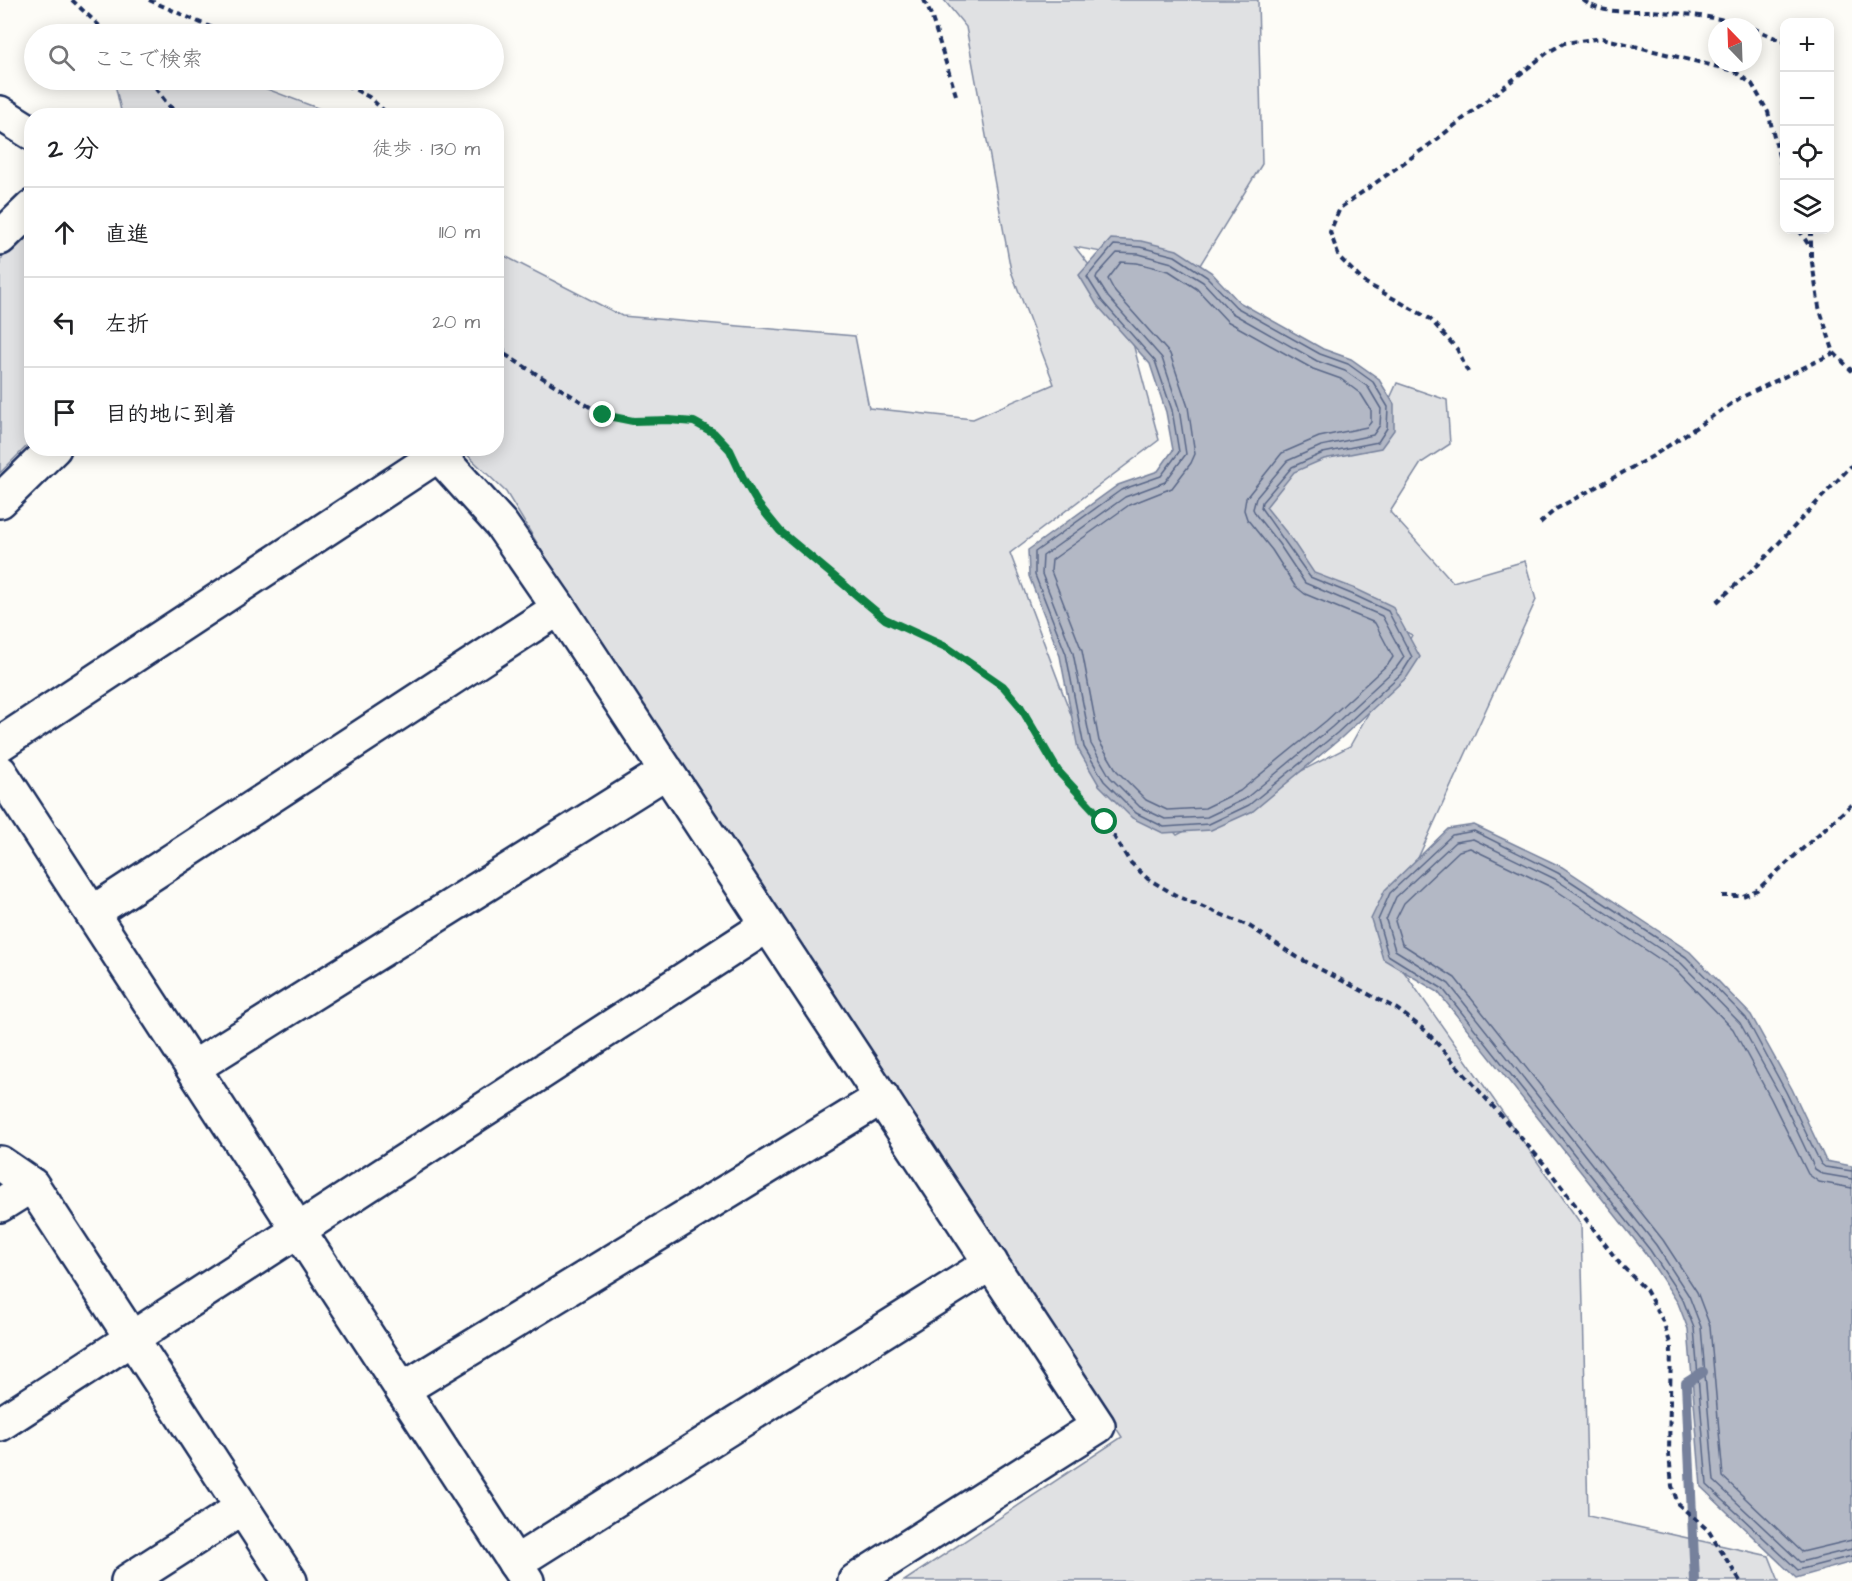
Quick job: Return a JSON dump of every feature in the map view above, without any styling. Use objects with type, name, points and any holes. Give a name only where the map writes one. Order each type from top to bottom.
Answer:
[{"type":"street","points":[[0,113],[24,128]]},
{"type":"street","points":[[0,238],[24,215]]},
{"type":"street","points":[[0,501],[46,456]]},
{"type":"street","points":[[0,744],[429,456]]},
{"type":"street","points":[[439,456],[501,524],[559,608],[1098,1426],[855,1581]]},
{"type":"street","points":[[92,913],[559,608]]},
{"type":"street","points":[[193,1068],[667,771]]},
{"type":"street","points":[[0,772],[521,1572],[991,1263]]},
{"type":"street","points":[[0,1424],[768,925]]},
{"type":"street","points":[[402,1389],[882,1097]]},
{"type":"street","points":[[0,1163],[32,1185],[290,1581]]},
{"type":"street","points":[[0,1205],[32,1185]]},
{"type":"street","points":[[128,1581],[242,1508]]},
{"type":"path","points":[[72,0],[97,24]]},
{"type":"path","points":[[148,0],[203,24]]},
{"type":"path","points":[[924,0],[931,15],[956,95]]},
{"type":"path","points":[[1583,0],[1608,11],[1649,11],[1716,18]]},
{"type":"path","points":[[1762,33],[1780,40]]},
{"type":"path","points":[[1468,372],[1457,349],[1430,319],[1364,282],[1339,257],[1330,232],[1340,208],[1436,140],[1547,53],[1564,44],[1602,38],[1734,71],[1752,84],[1768,112],[1780,157]]},
{"type":"path","points":[[157,90],[172,108]]},
{"type":"path","points":[[355,90],[369,97],[381,108]]},
{"type":"path","points":[[1802,234],[1811,249]]},
{"type":"path","points":[[1811,234],[1819,307],[1834,353],[1852,371]]},
{"type":"path","points":[[1540,523],[1556,509],[1653,456],[1740,398],[1834,353]]},
{"type":"path","points":[[504,354],[603,415],[633,421],[694,422],[714,433],[730,450],[758,504],[780,531],[885,619],[948,648],[1003,686],[1020,706],[1058,771],[1105,822],[1130,862],[1148,879],[1179,897],[1249,926],[1298,957],[1397,1009],[1426,1031],[1545,1165],[1620,1264],[1646,1290],[1664,1321],[1671,1346],[1669,1453],[1672,1486],[1678,1504],[1708,1530],[1740,1581]]},
{"type":"path","points":[[1717,602],[1761,561],[1852,465]]},
{"type":"path","points":[[1722,896],[1743,896],[1757,890],[1852,804]]},
{"type":"shaded area","points":[[944,0],[1258,0],[1262,164],[1197,270],[1075,247],[1124,310],[1159,440],[1010,553],[1072,717],[1177,835],[1350,746],[1412,635],[1309,577],[1258,503],[1308,451],[1375,431],[1397,383],[1447,400],[1450,444],[1421,463],[1390,512],[1453,582],[1525,561],[1536,600],[1381,939],[1581,1224],[1588,1516],[1769,1556],[1779,1581],[904,1581],[1122,1437],[557,576],[506,492],[468,456],[504,456],[504,256],[622,316],[855,336],[869,408],[973,419],[1054,384],[1011,271],[966,27]]},
{"type":"shaded area","points":[[116,90],[270,90],[317,108],[120,108]]},
{"type":"shaded area","points":[[24,236],[24,449],[0,473],[0,260]]},
{"type":"water","points":[[1111,239],[1141,241],[1177,250],[1211,272],[1239,302],[1323,349],[1351,359],[1378,378],[1394,404],[1394,430],[1381,448],[1324,459],[1294,472],[1266,507],[1314,573],[1392,606],[1420,657],[1407,677],[1341,738],[1253,811],[1211,830],[1163,833],[1132,818],[1099,785],[1078,749],[1060,656],[1029,576],[1028,550],[1118,485],[1158,471],[1173,450],[1166,412],[1150,364],[1097,305],[1079,275]]},
{"type":"water","points":[[1474,825],[1562,867],[1690,952],[1751,1015],[1792,1089],[1826,1161],[1852,1166],[1852,1562],[1796,1578],[1701,1487],[1688,1329],[1678,1303],[1646,1254],[1438,992],[1383,959],[1371,919],[1385,890],[1448,829]]},
{"type":"waterway","points":[[1695,1581],[1686,1383],[1703,1372]]},
{"type":"route","points":[[603,415],[633,421],[694,422],[714,433],[730,450],[758,504],[780,531],[885,619],[948,648],[1003,686],[1020,706],[1058,771],[1105,822]]}]
